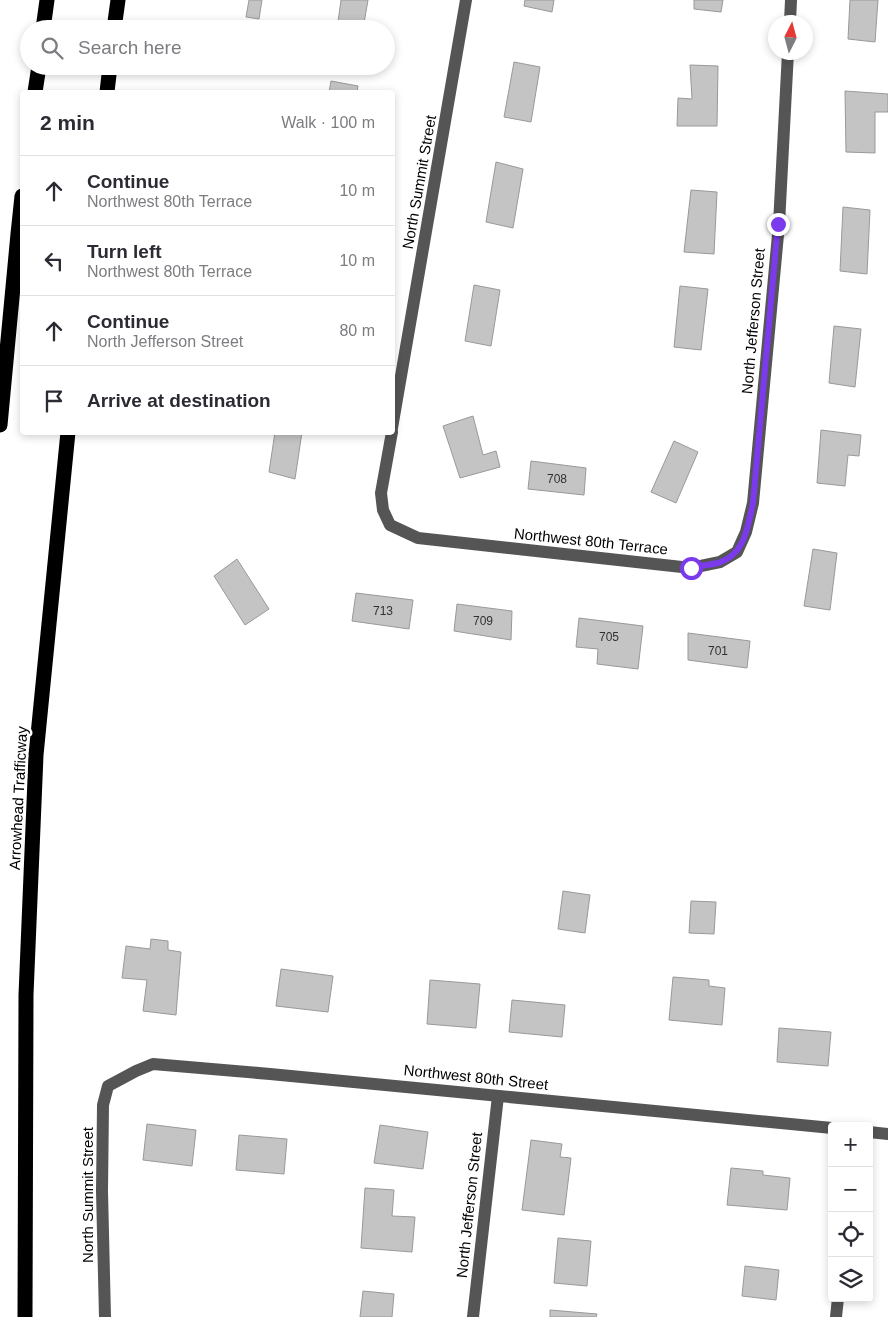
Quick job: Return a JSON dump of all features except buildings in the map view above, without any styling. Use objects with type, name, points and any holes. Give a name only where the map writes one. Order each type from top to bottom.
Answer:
[{"type":"highway","points":[[44,20],[47,0]]},
{"type":"highway","points":[[115,20],[118,0]]},
{"type":"highway","points":[[35,90],[37,75]]},
{"type":"highway","points":[[107,90],[109,75]]},
{"type":"highway","points":[[0,425],[20,215]]},
{"type":"highway","name":"Arrowhead Trafficway","points":[[25,1317],[26,995],[36,764],[68,435]]},
{"type":"street","name":"North Summit Street","points":[[395,411],[466,0]]},
{"type":"street","points":[[790,15],[791,0]]},
{"type":"street","name":"North Jefferson Street","points":[[753,503],[778,224],[788,60]]},
{"type":"street","name":"Northwest 80th Terrace","points":[[391,435],[381,493],[383,510],[390,525],[418,538],[691,568],[720,562],[737,552],[746,532],[753,503]]},
{"type":"street","name":"Northwest 80th Street","points":[[120,1081],[136,1071],[153,1064],[828,1128]]},
{"type":"street","name":"North Summit Street","points":[[105,1317],[102,1191],[103,1105],[108,1086],[120,1081]]},
{"type":"street","name":"North Jefferson Street","points":[[473,1317],[498,1096]]},
{"type":"street","points":[[873,1132],[888,1134]]},
{"type":"street","points":[[836,1317],[838,1302]]},
{"type":"route","points":[[691,568],[720,562],[737,552],[746,532],[753,503],[778,224]]}]
